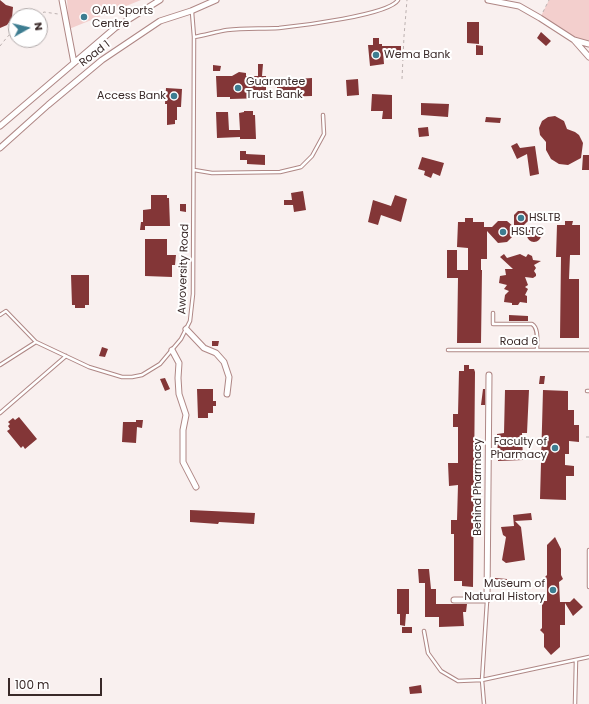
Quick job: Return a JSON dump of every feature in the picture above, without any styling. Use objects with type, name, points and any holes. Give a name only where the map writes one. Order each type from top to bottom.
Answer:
[{"type":"street","points":[[62,0],[74,63]]},
{"type":"street","name":"Road 1","points":[[0,126],[115,28],[160,0]]},
{"type":"street","name":"Road 1","points":[[0,148],[48,105],[102,60],[160,21],[192,11],[216,0]]},
{"type":"street","points":[[488,0],[519,6],[574,40],[589,57]]},
{"type":"street","points":[[516,0],[519,6]]},
{"type":"street","points":[[574,40],[589,44]]},
{"type":"street","points":[[186,329],[204,348],[216,353],[224,362],[229,377],[227,394]]},
{"type":"street","points":[[172,350],[179,362],[179,394],[186,415],[183,430],[183,462],[196,487]]},
{"type":"street","name":"Behind Pharmacy","points":[[487,600],[489,375]]},
{"type":"street","points":[[454,600],[487,600]]},
{"type":"lane","points":[[194,37],[228,30],[280,28],[354,17],[392,6],[398,0]]},
{"type":"lane","name":"Awoversity Road","points":[[0,315],[6,312],[36,342],[88,367],[122,377],[142,375],[160,364],[181,339],[190,322],[193,294],[194,37],[192,11]]},
{"type":"lane","points":[[194,170],[212,172],[280,172],[301,167],[312,156],[324,134],[323,115]]},
{"type":"lane","points":[[493,313],[494,324],[532,324],[535,326],[537,350]]},
{"type":"lane","points":[[0,365],[36,342]]},
{"type":"lane","name":"Road 6","points":[[448,350],[589,350]]},
{"type":"lane","points":[[0,413],[66,356]]},
{"type":"lane","points":[[589,550],[589,586]]},
{"type":"lane","points":[[484,704],[482,680],[487,600]]},
{"type":"lane","points":[[424,632],[428,653],[441,671],[458,681],[482,680],[589,658]]},
{"type":"lane","points":[[575,704],[576,660]]},
{"type":"path","points":[[402,79],[404,36],[408,0]]},
{"type":"path","points":[[540,18],[549,0]]},
{"type":"path","points":[[48,12],[57,15]]},
{"type":"path","points":[[0,46],[8,36]]},
{"type":"shaded area","name":"OAU Sports Centre","points":[[67,0],[141,0],[69,29]]},
{"type":"shaded area","points":[[549,0],[589,0],[589,44],[585,44],[540,18]]},
{"type":"building","points":[[0,0],[6,5],[13,7],[8,8],[8,24],[0,28]]},
{"type":"building","points":[[467,22],[479,22],[479,44],[467,43]]},
{"type":"building","points":[[541,32],[551,41],[546,46],[537,38]]},
{"type":"building","name":"Wema Bank","points":[[373,38],[379,38],[379,44],[382,44],[382,46],[401,46],[401,52],[383,52],[384,64],[370,66],[368,45],[373,45]]},
{"type":"building","points":[[476,45],[483,46],[483,55],[476,55]]},
{"type":"building","points":[[258,64],[263,64],[262,76],[266,76],[266,98],[230,99],[230,97],[217,97],[216,76],[232,76],[239,72],[246,73],[246,76],[258,76]]},
{"type":"building","points":[[213,65],[221,66],[220,71],[213,71]]},
{"type":"building","points":[[312,78],[312,96],[277,97],[277,81],[298,81],[297,79]]},
{"type":"building","points":[[358,79],[359,95],[347,96],[346,80]]},
{"type":"building","points":[[166,88],[182,89],[181,107],[177,107],[177,120],[175,120],[175,124],[167,125],[167,104],[165,104]]},
{"type":"building","points":[[372,94],[392,95],[392,119],[382,119],[383,111],[371,111]]},
{"type":"building","points":[[421,103],[449,104],[448,117],[421,115]]},
{"type":"building","points":[[244,111],[253,111],[253,115],[255,115],[256,139],[240,139],[240,137],[217,138],[216,112],[228,112],[229,130],[240,130],[239,113]]},
{"type":"building","points":[[555,116],[564,121],[567,129],[579,135],[583,143],[581,158],[568,165],[559,164],[551,159],[546,150],[546,142],[540,135],[539,128],[542,121],[548,117]]},
{"type":"building","points":[[486,117],[501,118],[500,123],[485,122]]},
{"type":"building","points":[[428,127],[429,136],[419,137],[418,128]]},
{"type":"building","points":[[517,143],[520,148],[535,146],[539,174],[530,176],[527,154],[517,159],[511,146]]},
{"type":"building","points":[[240,151],[246,151],[246,154],[265,155],[265,165],[247,164],[247,160],[240,160]]},
{"type":"building","points":[[583,155],[589,155],[589,170],[582,170]]},
{"type":"building","points":[[422,157],[444,163],[440,176],[433,173],[431,178],[424,175],[425,171],[418,169]]},
{"type":"building","points":[[303,191],[306,210],[294,212],[293,205],[284,205],[284,200],[292,200],[291,193]]},
{"type":"building","points":[[151,195],[167,195],[167,198],[169,198],[170,226],[145,226],[145,230],[140,230],[141,222],[143,222],[143,210],[151,209]]},
{"type":"building","points":[[395,195],[407,199],[401,222],[381,215],[378,225],[368,222],[373,200],[391,206]]},
{"type":"building","points":[[180,204],[186,204],[186,212],[180,211]]},
{"type":"building","name":"HSLTB","points":[[518,211],[524,211],[528,215],[528,221],[524,225],[514,225],[514,215]]},
{"type":"building","points":[[465,218],[473,218],[473,222],[484,222],[484,227],[492,227],[498,221],[507,221],[514,227],[513,236],[507,242],[498,243],[487,231],[487,259],[481,259],[481,343],[457,343],[458,278],[447,278],[447,250],[457,250],[457,270],[468,270],[468,248],[457,247],[458,222],[465,222]]},
{"type":"building","points":[[565,221],[573,221],[572,225],[580,225],[580,255],[570,255],[569,279],[579,279],[579,338],[560,338],[561,257],[556,257],[557,225],[565,225]]},
{"type":"building","points":[[531,228],[537,228],[541,232],[541,238],[537,242],[531,242],[527,238],[527,232]]},
{"type":"building","points":[[145,239],[167,239],[167,255],[176,255],[175,265],[172,265],[172,277],[145,276]]},
{"type":"building","points":[[504,254],[507,258],[520,254],[526,257],[528,254],[532,256],[533,260],[541,261],[534,265],[536,268],[534,271],[536,276],[533,278],[525,277],[528,285],[525,287],[528,289],[525,295],[527,296],[527,303],[520,302],[518,305],[512,305],[512,303],[504,302],[505,295],[509,291],[504,289],[507,285],[499,283],[500,276],[506,275],[505,269],[513,269],[500,257]]},
{"type":"building","points":[[71,275],[89,275],[89,305],[85,305],[85,308],[75,308],[75,305],[72,305]]},
{"type":"building","points":[[509,315],[528,316],[528,321],[509,321]]},
{"type":"building","points":[[212,341],[219,341],[218,346],[212,346]]},
{"type":"building","points":[[102,347],[108,349],[105,357],[99,356]]},
{"type":"building","points":[[464,365],[469,365],[469,369],[474,369],[475,372],[473,587],[462,586],[462,581],[454,581],[454,534],[451,534],[451,520],[457,520],[458,485],[449,486],[448,463],[458,463],[458,427],[453,427],[453,414],[458,414],[459,371],[464,371]]},
{"type":"building","points":[[540,376],[545,376],[544,384],[539,384]]},
{"type":"building","points":[[165,378],[170,389],[165,391],[160,379]]},
{"type":"building","points":[[197,389],[213,389],[213,401],[216,401],[216,406],[213,406],[213,413],[208,413],[208,418],[198,418]]},
{"type":"building","points":[[483,389],[485,389],[485,405],[481,405]]},
{"type":"building","points":[[505,390],[529,390],[527,433],[522,433],[523,460],[498,461],[497,434],[504,433]]},
{"type":"building","name":"Faculty of Pharmacy","points":[[543,390],[568,391],[568,410],[574,410],[574,425],[579,425],[579,442],[569,441],[569,454],[565,454],[565,465],[574,466],[574,476],[566,476],[566,500],[540,499]]},
{"type":"building","points":[[19,417],[37,439],[25,449],[23,446],[21,448],[7,431],[10,429],[8,426],[10,424],[8,422],[13,418],[15,420]]},
{"type":"building","points":[[136,420],[143,420],[142,428],[137,427],[136,443],[122,442],[123,422],[136,422]]},
{"type":"building","points":[[190,510],[255,513],[254,524],[190,522]]},
{"type":"building","points":[[531,513],[532,520],[515,521],[521,527],[525,560],[506,563],[502,560],[506,537],[503,535],[501,527],[514,526],[513,515]]},
{"type":"building","name":"Museum of Natural History","points":[[555,537],[561,549],[561,575],[563,579],[559,582],[560,602],[570,602],[574,598],[583,607],[573,616],[565,603],[565,625],[560,625],[560,647],[551,655],[544,647],[544,634],[540,630],[542,628],[542,601],[547,601],[547,580],[544,578],[547,575],[547,545]]},
{"type":"building","points":[[418,569],[429,569],[431,589],[436,589],[436,604],[467,604],[466,612],[463,612],[464,626],[439,627],[439,617],[425,617],[425,583],[419,583]]},
{"type":"building","points":[[495,578],[507,579],[506,585],[495,585]]},
{"type":"building","points":[[397,589],[409,589],[409,614],[406,614],[405,626],[400,625],[400,614],[397,614]]},
{"type":"building","points":[[402,627],[412,627],[412,633],[402,633]]},
{"type":"building","points":[[421,685],[422,693],[410,694],[409,687]]},
{"type":"place","name":"OAU Sports Centre","points":[[84,17]]},
{"type":"place","name":"Wema Bank","points":[[376,55]]},
{"type":"place","name":"Guarantee Trust Bank","points":[[238,88]]},
{"type":"place","name":"Access Bank","points":[[174,96]]},
{"type":"place","name":"HSLTB","points":[[521,218]]},
{"type":"place","name":"HSLTC","points":[[503,232]]},
{"type":"place","name":"Faculty of Pharmacy","points":[[555,448]]},
{"type":"place","name":"Museum of Natural History","points":[[553,590]]}]
